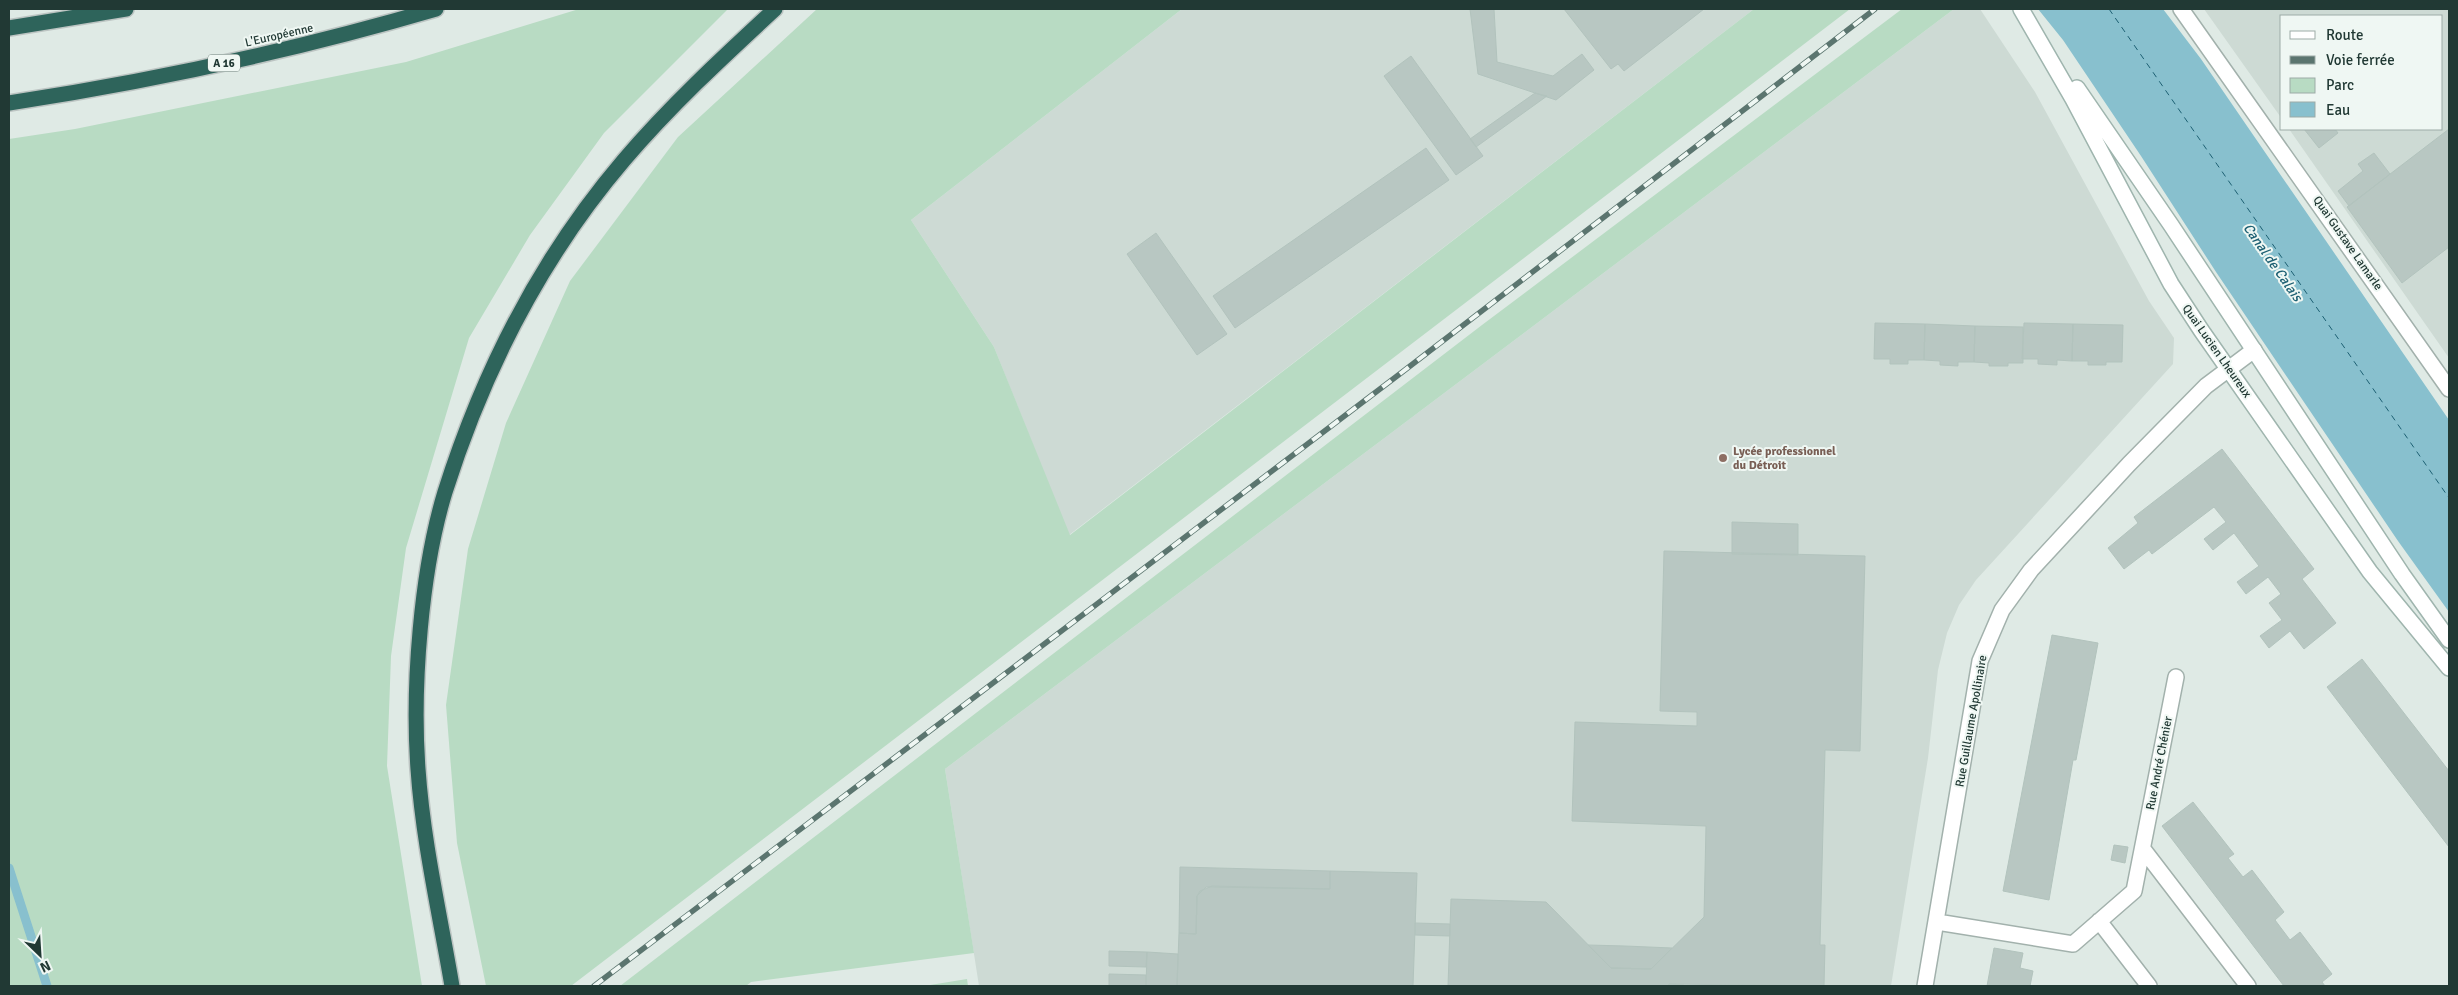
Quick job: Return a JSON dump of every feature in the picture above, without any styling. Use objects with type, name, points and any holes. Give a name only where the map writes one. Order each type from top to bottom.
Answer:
[{"type":"highway","points":[[9,28],[126,9]]},
{"type":"highway","name":"L'Européenne","points":[[9,103],[143,81],[227,63],[436,9]]},
{"type":"highway","points":[[452,986],[424,818],[418,770],[417,713],[418,664],[425,600],[432,545],[445,493],[478,400],[506,342],[530,295],[588,204],[624,160],[666,114],[710,69],[775,9]]},
{"type":"street","name":"Quai Lucien Lheureux","points":[[2020,9],[2113,141],[2402,574],[2449,640]]},
{"type":"street","name":"Quai Lucien Lheureux","points":[[2020,9],[2073,99],[2171,284],[2370,572],[2449,668]]},
{"type":"street","name":"Quai Gustave Lamarle","points":[[2181,9],[2246,98],[2449,389]]},
{"type":"street","name":"Rue Guillaume Apollinaire","points":[[1925,986],[1980,661],[2002,610],[2030,570],[2129,464],[2206,386],[2254,350]]},
{"type":"street","name":"Rue André Chénier","points":[[1936,922],[2073,944],[2134,892],[2176,677]]},
{"type":"street","points":[[2143,849],[2248,986]]},
{"type":"street","points":[[2099,921],[2149,986]]},
{"type":"shaded area","points":[[1182,9],[1754,9],[1069,535],[994,347],[911,220]]},
{"type":"shaded area","name":"Lycée professionnel du Détroit","points":[[1954,9],[1980,9],[2035,92],[2149,301],[2174,338],[2173,364],[1976,580],[1959,605],[1947,633],[1938,670],[1928,758],[1891,986],[979,986],[945,769]]},
{"type":"shaded area","points":[[2204,9],[2449,9],[2449,358],[2290,130],[2443,130],[2443,15],[2280,15],[2280,116]]},
{"type":"green space","points":[[579,9],[728,9],[604,133],[530,235],[469,338],[406,548],[391,656],[387,766],[422,986],[9,986],[9,139],[75,129],[406,62]]},
{"type":"green space","points":[[817,9],[1182,9],[911,220],[994,347],[1070,535],[1754,9],[1850,9],[571,986],[486,986],[457,843],[446,705],[468,549],[506,423],[570,281],[678,137]]},
{"type":"green space","points":[[1902,9],[1954,9],[945,769],[974,953],[751,982],[746,986],[620,986],[1482,325]]},
{"type":"green space","points":[[967,979],[968,986],[924,986]]},
{"type":"water","name":"Canal de Calais","points":[[2038,9],[2163,9],[2201,59],[2449,420],[2449,612],[2398,541],[2216,272],[2063,40]]},
{"type":"building","points":[[1470,9],[1494,9],[1497,62],[1553,76],[1582,54],[1594,70],[1556,100],[1478,74]]},
{"type":"building","points":[[1564,9],[1704,9],[1624,71],[1618,64],[1611,69]]},
{"type":"building","points":[[1411,56],[1483,156],[1456,175],[1384,76]]},
{"type":"building","points":[[1535,93],[1547,96],[1476,147],[1470,139]]},
{"type":"building","points":[[2449,129],[2449,247],[2402,283],[2347,207]]},
{"type":"building","points":[[2305,130],[2336,130],[2338,133],[2319,148]]},
{"type":"building","points":[[1426,148],[1449,180],[1235,328],[1213,296]]},
{"type":"building","points":[[2374,153],[2390,174],[2349,206],[2338,191],[2363,171],[2358,164]]},
{"type":"building","points":[[1156,233],[1227,334],[1197,355],[1127,254]]},
{"type":"building","points":[[1875,323],[1925,324],[1924,360],[1908,360],[1908,364],[1890,364],[1890,359],[1874,359]]},
{"type":"building","points":[[2024,323],[2073,324],[2072,361],[2057,360],[2057,365],[2038,364],[2038,359],[2022,359]]},
{"type":"building","points":[[1925,324],[1975,326],[1974,362],[1958,362],[1958,366],[1940,365],[1940,361],[1924,360]]},
{"type":"building","points":[[2073,324],[2123,325],[2122,362],[2106,362],[2106,365],[2088,365],[2088,361],[2072,361]]},
{"type":"building","points":[[1975,326],[2023,327],[2023,363],[2008,363],[2008,366],[1989,366],[1989,363],[1974,362]]},
{"type":"building","points":[[2222,449],[2314,569],[2302,579],[2336,623],[2304,649],[2290,631],[2269,648],[2260,636],[2282,620],[2269,603],[2281,594],[2268,577],[2246,594],[2237,582],[2259,566],[2234,533],[2213,550],[2204,539],[2226,522],[2214,507],[2152,554],[2149,550],[2124,569],[2108,548],[2138,523],[2134,517]]},
{"type":"building","points":[[1732,522],[1798,524],[1798,555],[1732,554]]},
{"type":"building","points":[[1664,551],[1865,556],[1860,751],[1825,750],[1820,945],[1825,945],[1824,986],[1669,984],[1668,986],[1448,986],[1451,899],[1546,902],[1611,968],[1651,969],[1704,917],[1706,826],[1572,821],[1575,722],[1697,726],[1697,712],[1660,711]]},
{"type":"building","points":[[2052,635],[2098,643],[2076,760],[2073,760],[2049,900],[2003,891]]},
{"type":"building","points":[[2362,659],[2449,771],[2449,847],[2327,687]]},
{"type":"building","points":[[2193,802],[2234,854],[2228,858],[2243,877],[2252,870],[2284,912],[2275,920],[2290,940],[2300,932],[2332,974],[2322,982],[2325,986],[2284,986],[2162,826]]},
{"type":"building","points":[[2114,845],[2128,847],[2125,863],[2111,860]]},
{"type":"building","points":[[1180,867],[1330,871],[1330,889],[1206,887],[1197,896],[1196,934],[1179,933]]},
{"type":"building","points":[[1330,871],[1417,873],[1413,986],[1177,986],[1179,933],[1196,934],[1197,896],[1200,891],[1212,886],[1330,889]]},
{"type":"building","points":[[1415,923],[1450,924],[1450,936],[1415,935]]},
{"type":"building","points":[[1588,945],[1672,948],[1651,969],[1611,968]]},
{"type":"building","points":[[1994,948],[2023,953],[2020,968],[2033,971],[2030,986],[1987,986]]},
{"type":"building","points":[[1109,951],[1147,952],[1146,967],[1109,966]]},
{"type":"building","points":[[1147,952],[1178,954],[1177,986],[1146,986]]},
{"type":"building","points":[[1109,974],[1146,975],[1146,986],[1109,986]]},
{"type":"building","points":[[1669,984],[1684,985],[1684,986],[1668,986]]},
{"type":"waterway","points":[[9,868],[47,986]]},
{"type":"ferry route","points":[[2109,9],[2449,498]]},
{"type":"railway","points":[[594,986],[1401,373],[1875,9]]},
{"type":"place","name":"Lycée professionnel du Détroit","points":[[1723,458]]}]
